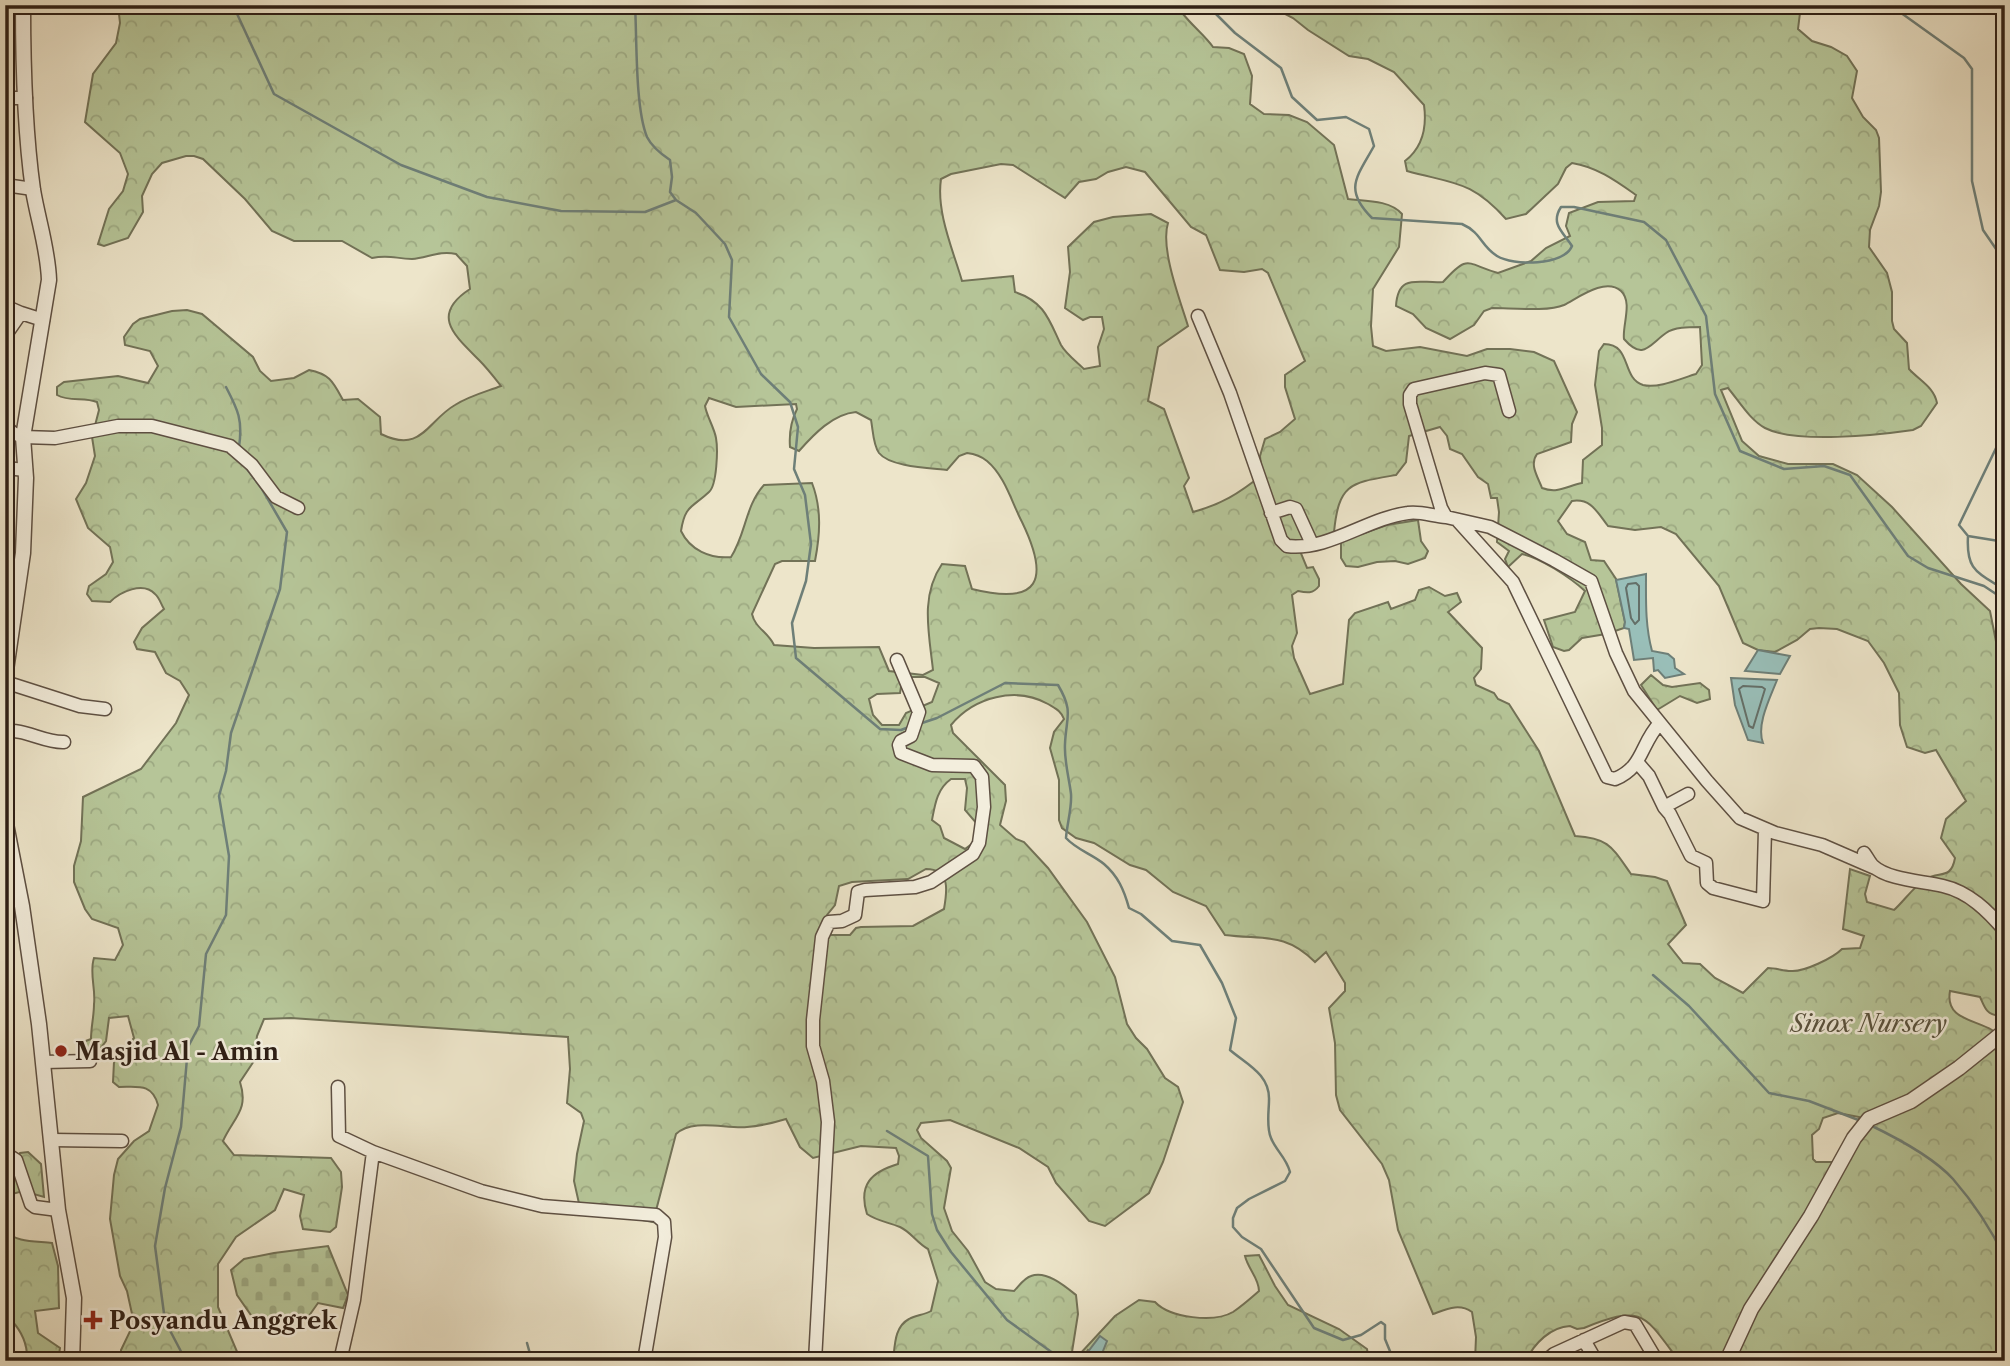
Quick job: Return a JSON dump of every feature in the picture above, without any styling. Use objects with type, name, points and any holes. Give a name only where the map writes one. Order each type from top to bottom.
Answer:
[{"type":"street","points":[[5,677],[23,554],[26,470],[23,437],[49,280],[49,265],[33,189],[23,5]]},
{"type":"street","points":[[5,98],[26,98]]},
{"type":"street","points":[[5,185],[33,189]]},
{"type":"street","points":[[5,306],[43,320]]},
{"type":"street","points":[[5,336],[21,313]]},
{"type":"street","points":[[1198,316],[1230,393],[1281,540],[1287,546],[1312,544],[1408,513],[1490,527],[1554,560],[1591,581],[1625,675],[1645,706],[1740,818],[1765,830],[1814,842],[1916,882],[1944,886],[1967,896],[1988,910],[2005,930]]},
{"type":"street","points":[[1509,411],[1499,375],[1485,373],[1414,389],[1410,395],[1410,404],[1441,508],[1513,582],[1607,777],[1615,779],[1634,768],[1647,739],[1660,723]]},
{"type":"street","points":[[5,426],[23,437],[55,438],[118,426],[152,426],[230,446],[242,455],[276,497],[298,508]]},
{"type":"street","points":[[5,468],[26,470]]},
{"type":"street","points":[[1272,513],[1290,506],[1296,509],[1312,544]]},
{"type":"street","points":[[815,1361],[828,1122],[823,1081],[813,1046],[813,1020],[822,937],[830,922],[842,921],[855,915],[858,892],[915,887],[931,882],[972,854],[979,843],[983,821],[982,777],[974,766],[932,765],[901,752],[899,745],[911,736],[919,712],[897,660]]},
{"type":"street","points":[[5,682],[80,706],[105,709]]},
{"type":"street","points":[[5,732],[13,729],[46,741],[64,742]]},
{"type":"street","points":[[1637,762],[1670,814],[1690,856],[1706,863],[1707,883],[1725,892],[1763,901],[1765,830]]},
{"type":"street","points":[[1664,807],[1688,794]]},
{"type":"street","points":[[5,819],[22,906],[43,1062],[58,1210],[74,1298],[72,1361]]},
{"type":"street","points":[[1864,853],[1875,868]]},
{"type":"street","points":[[1727,1361],[1751,1308],[1811,1216],[1854,1138],[1869,1119],[1911,1101],[1959,1068],[2005,1031]]},
{"type":"street","points":[[43,1062],[90,1061]]},
{"type":"street","points":[[338,1087],[339,1136],[373,1152],[481,1191],[541,1206],[656,1215],[664,1222],[665,1237],[644,1361]]},
{"type":"street","points":[[52,1140],[122,1140]]},
{"type":"street","points":[[340,1361],[354,1300],[373,1152]]},
{"type":"street","points":[[5,1153],[16,1160],[31,1204],[58,1210]]},
{"type":"street","points":[[1546,1361],[1547,1358],[1624,1322],[1634,1324],[1657,1361]]},
{"type":"street","points":[[1584,1340],[1596,1361]]},
{"type":"green space","points":[[5,5],[8,5],[9,88],[5,88]]},
{"type":"green space","name":"Sinox Nursery","points":[[118,5],[1177,5],[1213,47],[1229,48],[1244,54],[1252,76],[1250,104],[1264,114],[1289,115],[1307,122],[1334,145],[1348,199],[1384,204],[1402,214],[1399,247],[1373,289],[1373,346],[1386,351],[1420,347],[1467,356],[1487,349],[1510,349],[1534,352],[1554,361],[1577,412],[1572,424],[1571,442],[1537,454],[1535,458],[1535,471],[1542,488],[1553,490],[1582,483],[1583,460],[1602,445],[1595,385],[1599,351],[1604,344],[1619,349],[1636,381],[1649,386],[1663,384],[1696,374],[1702,365],[1700,327],[1673,330],[1646,349],[1636,349],[1624,339],[1627,308],[1624,296],[1615,287],[1607,286],[1592,290],[1557,307],[1492,308],[1484,311],[1474,325],[1450,339],[1426,328],[1413,314],[1396,306],[1398,295],[1401,288],[1412,282],[1443,282],[1463,264],[1473,264],[1498,273],[1531,261],[1546,248],[1570,236],[1566,226],[1569,213],[1598,202],[1634,201],[1636,195],[1598,171],[1572,163],[1566,168],[1558,184],[1526,214],[1506,219],[1494,206],[1472,190],[1407,171],[1405,161],[1416,149],[1422,136],[1424,105],[1394,72],[1368,59],[1349,56],[1293,18],[1268,5],[1801,5],[1798,29],[1812,41],[1847,56],[1857,71],[1852,98],[1879,138],[1881,192],[1870,230],[1869,247],[1887,273],[1892,292],[1892,321],[1894,329],[1907,343],[1909,369],[1930,388],[1937,403],[1921,426],[1913,430],[1859,436],[1796,436],[1760,425],[1728,388],[1721,390],[1742,441],[1759,456],[1788,464],[1833,464],[1857,475],[1892,507],[1961,584],[1990,611],[2005,701],[2005,972],[1997,983],[2005,1012],[1999,1016],[1991,1014],[1980,997],[1950,991],[1950,1000],[1956,1013],[1994,1032],[2005,1049],[2005,1361],[1679,1361],[1649,1324],[1640,1318],[1619,1316],[1584,1328],[1570,1326],[1556,1329],[1538,1342],[1526,1361],[1475,1361],[1476,1337],[1472,1312],[1458,1307],[1433,1314],[1398,1230],[1389,1180],[1382,1164],[1340,1110],[1336,1095],[1335,1043],[1329,1008],[1345,991],[1345,983],[1326,952],[1315,962],[1304,952],[1284,942],[1225,935],[1206,906],[1173,892],[1146,870],[1130,865],[1094,843],[1076,838],[1062,828],[1059,820],[1059,780],[1050,748],[1054,732],[1064,719],[1048,704],[1023,696],[1009,695],[983,701],[971,707],[951,725],[953,733],[1005,785],[1006,801],[1000,825],[1016,839],[1024,842],[1048,868],[1087,922],[1115,977],[1127,1024],[1165,1078],[1178,1087],[1183,1102],[1163,1162],[1149,1193],[1105,1226],[1089,1221],[1056,1183],[1048,1167],[1019,1148],[950,1120],[921,1123],[917,1130],[921,1138],[947,1161],[951,1168],[944,1208],[952,1231],[968,1251],[985,1282],[996,1289],[1014,1291],[1028,1277],[1043,1275],[1076,1295],[1078,1314],[1072,1352],[1079,1355],[1115,1316],[1139,1300],[1155,1302],[1171,1312],[1192,1317],[1215,1317],[1233,1312],[1259,1291],[1245,1256],[1259,1255],[1288,1305],[1339,1329],[1367,1349],[1369,1361],[1099,1361],[1099,1358],[1088,1350],[1081,1361],[893,1361],[900,1327],[909,1319],[931,1311],[938,1281],[928,1249],[904,1229],[867,1214],[864,1195],[869,1181],[880,1171],[898,1164],[896,1148],[861,1146],[813,1158],[800,1147],[786,1119],[747,1127],[691,1126],[676,1134],[653,1222],[580,1208],[574,1181],[584,1121],[581,1113],[567,1103],[570,1069],[568,1037],[291,1018],[264,1019],[257,1036],[254,1061],[240,1082],[243,1100],[239,1113],[223,1141],[234,1155],[331,1158],[341,1172],[342,1187],[336,1227],[330,1232],[303,1229],[300,1216],[304,1195],[284,1189],[275,1210],[236,1237],[218,1264],[218,1307],[241,1361],[121,1361],[121,1350],[134,1323],[127,1291],[120,1276],[110,1219],[114,1175],[118,1159],[134,1141],[149,1131],[158,1105],[148,1090],[119,1087],[113,1082],[114,1062],[134,1038],[128,1016],[109,1018],[106,1041],[100,1049],[82,1054],[83,1042],[91,1039],[94,958],[115,960],[123,945],[118,928],[92,919],[85,909],[74,882],[74,866],[81,841],[83,797],[141,769],[176,723],[189,695],[180,681],[166,673],[155,652],[137,649],[134,642],[142,628],[164,609],[156,595],[150,590],[138,588],[125,592],[110,602],[92,601],[87,594],[89,586],[106,574],[113,562],[110,547],[88,528],[76,499],[86,483],[95,456],[92,437],[99,410],[97,402],[57,395],[57,387],[64,382],[118,376],[148,383],[158,366],[150,351],[125,345],[124,337],[140,319],[187,310],[202,314],[253,357],[260,371],[271,381],[294,378],[309,370],[326,377],[343,400],[358,399],[380,417],[381,434],[395,439],[415,438],[455,405],[501,386],[461,342],[450,325],[451,308],[458,298],[470,289],[467,266],[456,254],[412,259],[372,258],[342,241],[294,241],[272,231],[245,199],[203,159],[186,156],[162,163],[152,174],[142,196],[143,212],[128,238],[104,246],[98,244],[109,209],[123,191],[128,174],[120,153],[85,122],[93,74],[116,43],[120,23]],"holes":[[[1001,164],[1013,165],[1065,198],[1079,182],[1096,179],[1108,172],[1126,167],[1145,172],[1191,227],[1206,235],[1220,270],[1244,272],[1262,269],[1268,273],[1305,361],[1285,375],[1285,387],[1295,419],[1280,432],[1265,439],[1260,456],[1262,475],[1229,498],[1193,512],[1184,486],[1189,478],[1164,409],[1148,401],[1158,347],[1188,326],[1169,260],[1166,234],[1168,223],[1151,214],[1113,217],[1094,222],[1068,247],[1070,272],[1065,308],[1083,320],[1102,317],[1104,329],[1098,347],[1100,366],[1084,369],[1063,348],[1040,307],[1015,292],[1013,276],[962,281],[946,231],[941,204],[941,179],[951,174]],[[709,398],[736,407],[796,404],[790,447],[799,451],[832,421],[856,412],[871,420],[877,450],[884,458],[892,461],[947,470],[959,456],[967,453],[980,457],[993,467],[1003,482],[1031,542],[1036,559],[1033,584],[1025,591],[1012,594],[972,589],[965,566],[942,564],[935,576],[928,602],[933,670],[923,675],[889,671],[879,647],[814,648],[774,645],[752,614],[775,564],[782,561],[815,561],[819,522],[815,493],[812,483],[764,485],[753,502],[731,557],[708,555],[695,548],[681,531],[687,511],[712,488],[716,466],[715,434],[705,406]],[[1440,427],[1447,436],[1450,449],[1462,454],[1478,477],[1488,484],[1491,498],[1497,498],[1497,542],[1509,551],[1505,559],[1508,567],[1522,554],[1529,556],[1555,569],[1585,591],[1575,612],[1544,620],[1553,647],[1569,650],[1582,638],[1624,628],[1625,622],[1616,579],[1604,561],[1591,560],[1585,542],[1567,534],[1558,521],[1572,501],[1589,504],[1608,526],[1635,530],[1661,527],[1676,534],[1719,586],[1743,643],[1758,650],[1775,652],[1810,629],[1819,628],[1837,629],[1868,641],[1884,663],[1899,693],[1900,725],[1907,747],[1925,753],[1936,750],[1966,801],[1946,819],[1941,838],[1955,858],[1951,869],[1922,882],[1894,910],[1867,902],[1865,894],[1870,876],[1850,869],[1843,929],[1864,936],[1860,948],[1842,949],[1818,964],[1797,971],[1768,968],[1743,993],[1715,978],[1700,964],[1683,963],[1668,944],[1686,925],[1667,881],[1631,874],[1609,846],[1595,839],[1575,836],[1539,751],[1509,704],[1476,685],[1474,678],[1481,669],[1482,648],[1448,612],[1461,602],[1457,593],[1445,596],[1429,587],[1419,590],[1415,600],[1391,609],[1388,602],[1355,613],[1349,620],[1343,684],[1310,694],[1294,658],[1292,646],[1297,633],[1292,595],[1298,591],[1312,592],[1319,586],[1319,579],[1313,567],[1307,568],[1300,551],[1334,532],[1339,504],[1350,488],[1368,480],[1396,475],[1406,462],[1409,436]],[[910,677],[925,677],[939,683],[932,702],[906,713],[899,725],[882,725],[873,715],[869,699],[877,694],[900,693],[901,687]],[[951,779],[965,779],[965,810],[978,825],[973,843],[965,849],[944,838],[940,826],[932,820],[937,797]],[[926,869],[934,870],[940,873],[946,883],[944,909],[913,926],[861,927],[856,928],[850,935],[831,935],[827,915],[835,905],[839,886],[852,882],[908,879]],[[1838,1113],[1859,1117],[1836,1162],[1816,1162],[1813,1159],[1812,1135],[1819,1129],[1823,1118]]]},
{"type":"green space","points":[[1418,520],[1421,541],[1428,551],[1425,558],[1408,564],[1395,561],[1377,562],[1358,567],[1346,566],[1341,558],[1341,541],[1387,525]]},
{"type":"green space","points":[[1651,675],[1663,685],[1672,687],[1700,683],[1709,690],[1710,699],[1697,703],[1680,696],[1657,710],[1641,685]]},
{"type":"green space","points":[[28,1152],[41,1164],[44,1197],[23,1191],[5,1196],[5,1172],[20,1153]]},
{"type":"green space","points":[[5,1230],[20,1239],[52,1243],[58,1266],[59,1308],[35,1311],[38,1333],[60,1348],[58,1361],[27,1361],[21,1334],[12,1321],[5,1321]]},
{"type":"green space","points":[[328,1246],[348,1295],[343,1308],[318,1303],[306,1320],[253,1318],[237,1295],[231,1270],[244,1259]]},
{"type":"water","points":[[1646,574],[1647,622],[1652,651],[1668,654],[1674,659],[1675,668],[1684,674],[1665,678],[1658,670],[1654,671],[1653,658],[1634,660],[1629,629],[1624,628],[1616,580]]},
{"type":"water","points":[[1758,650],[1790,656],[1780,674],[1745,671]]},
{"type":"water","points":[[1731,678],[1777,680],[1761,728],[1763,743],[1748,740],[1735,705]]},
{"type":"water","points":[[1100,1336],[1107,1341],[1099,1361],[1081,1361]]},
{"type":"waterway","points":[[233,5],[274,94],[401,165],[487,197],[561,211],[645,212],[676,200]]},
{"type":"waterway","points":[[635,5],[638,91],[647,137],[651,144],[670,160],[670,192],[676,200],[696,213],[725,244],[732,260],[729,317],[761,374],[790,402],[798,427],[794,469],[805,495],[811,544],[806,581],[792,623],[796,658],[880,729],[901,730],[909,727]]},
{"type":"waterway","points":[[1207,5],[1235,33],[1281,68],[1292,97],[1317,120],[1346,117],[1369,129],[1374,146],[1358,175],[1355,191],[1363,208],[1372,218],[1462,224],[1474,231],[1497,256],[1526,263],[1549,261],[1567,253],[1572,246],[1557,223],[1561,207],[1574,207],[1644,222],[1666,240],[1706,316],[1715,394],[1740,451],[1784,469],[1824,466],[1850,475],[1908,556],[1928,568],[1984,586],[1999,596],[2005,595]]},
{"type":"waterway","points":[[1890,5],[1964,58],[1972,69],[1972,181],[1983,230],[2005,262]]},
{"type":"waterway","points":[[226,387],[238,416],[239,447]]},
{"type":"waterway","points":[[2005,423],[1998,444],[1959,525],[1968,536],[1971,564],[1980,574],[2005,590]]},
{"type":"waterway","points":[[186,1361],[165,1321],[155,1246],[165,1188],[181,1127],[188,1047],[199,1026],[206,954],[226,915],[229,856],[219,796],[226,771],[231,733],[280,589],[287,532],[262,489],[244,465]]},
{"type":"waterway","points":[[1968,536],[2005,542]]},
{"type":"waterway","points":[[919,724],[937,718],[1005,683],[1058,685],[1068,708],[1065,750],[1071,799],[1066,838],[1113,873],[1129,908],[1141,914],[1172,941],[1200,945],[1222,983],[1236,1018],[1230,1050],[1256,1070],[1266,1083],[1269,1134],[1290,1172],[1285,1181],[1237,1208],[1233,1227],[1242,1237],[1261,1249],[1314,1328],[1343,1340],[1361,1335],[1381,1322],[1385,1325],[1385,1339],[1394,1361]]},
{"type":"waterway","points":[[1653,975],[1689,1006],[1769,1093],[1809,1101],[1861,1121]]},
{"type":"waterway","points":[[1870,1125],[1914,1149],[1945,1171],[1975,1207],[2005,1258]]},
{"type":"waterway","points":[[887,1131],[928,1156],[932,1214],[937,1230],[951,1252],[1007,1320],[1064,1361]]},
{"type":"waterway","points":[[527,1343],[532,1361]]},
{"type":"place","name":"Masjid Al - Amin","points":[[61,1051]]},
{"type":"place","name":"Posyandu Anggrek","points":[[93,1320]]}]
